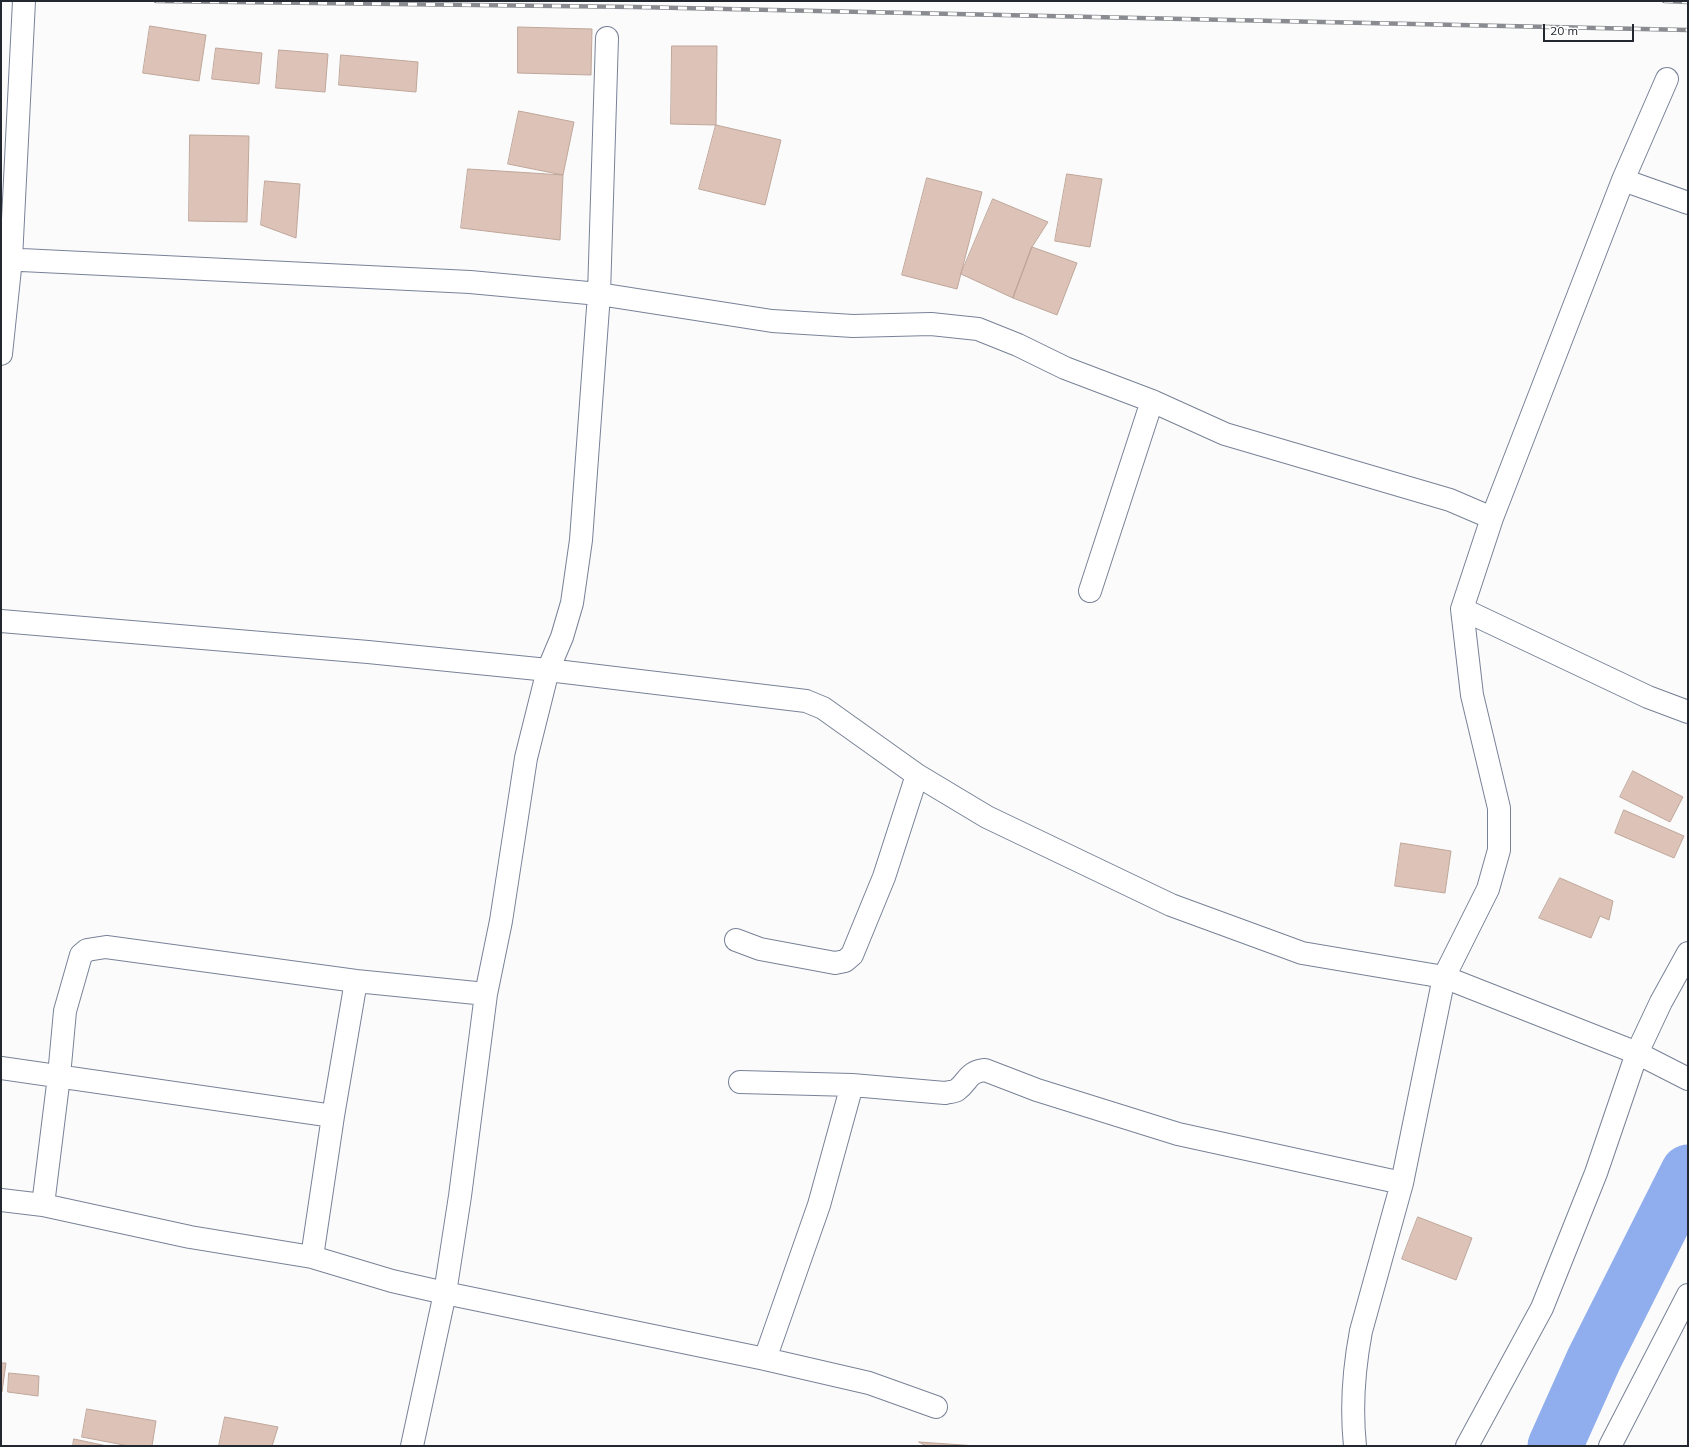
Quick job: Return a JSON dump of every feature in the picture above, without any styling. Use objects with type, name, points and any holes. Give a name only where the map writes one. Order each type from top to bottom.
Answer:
[{"type":"street","points":[[1,354],[24,1]]},
{"type":"street","points":[[412,1446],[446,1293],[486,994],[501,921],[526,758],[548,670],[562,637],[572,603],[581,540],[599,294],[607,38]]},
{"type":"street","points":[[1355,1446],[1354,1398],[1359,1343],[1402,1184],[1444,977],[1488,888],[1499,850],[1499,808],[1472,694],[1462,609],[1492,518],[1623,180],[1667,79]]},
{"type":"street","points":[[1623,180],[1688,203]]},
{"type":"street","points":[[6,259],[470,282],[599,294],[772,321],[853,326],[931,324],[978,329],[1018,345],[1065,368],[1152,401],[1225,434],[1450,500],[1492,518]]},
{"type":"street","points":[[1090,591],[1152,401]]},
{"type":"street","points":[[1462,609],[1648,697],[1688,712]]},
{"type":"street","points":[[1,621],[368,652],[548,670],[806,701],[823,708],[917,775],[987,817],[1170,905],[1302,953],[1444,977],[1638,1054],[1688,1079]]},
{"type":"street","points":[[736,940],[760,949],[835,963],[848,959],[852,955],[884,877],[917,775]]},
{"type":"street","points":[[43,1205],[60,1076],[64,1011],[81,955],[87,950],[106,947],[356,981],[486,994]]},
{"type":"street","points":[[1467,1446],[1542,1308],[1596,1173],[1638,1054],[1661,1002],[1688,954]]},
{"type":"street","points":[[312,1257],[333,1116],[356,981]]},
{"type":"street","points":[[1,1068],[333,1116]]},
{"type":"street","points":[[740,1082],[852,1085],[945,1093],[957,1090],[968,1077],[976,1071],[985,1070],[1037,1090],[1178,1134],[1402,1184]]},
{"type":"street","points":[[765,1359],[819,1205],[852,1085]]},
{"type":"street","points":[[1,1200],[43,1205],[190,1237],[312,1257],[392,1281],[765,1359],[869,1383],[936,1407]]},
{"type":"street","points":[[1610,1446],[1688,1295]]},
{"type":"building","points":[[150,26],[206,35],[199,81],[143,73]]},
{"type":"building","points":[[518,27],[592,29],[591,75],[518,73]]},
{"type":"building","points":[[672,46],[717,46],[716,125],[671,124]]},
{"type":"building","points":[[216,48],[262,53],[259,84],[212,79]]},
{"type":"building","points":[[279,50],[328,54],[325,92],[276,88]]},
{"type":"building","points":[[341,55],[418,62],[416,92],[339,85]]},
{"type":"building","points":[[519,111],[574,122],[563,175],[508,164]]},
{"type":"building","points":[[716,125],[781,140],[765,205],[699,189]]},
{"type":"building","points":[[190,135],[249,136],[247,222],[189,221]]},
{"type":"building","points":[[468,169],[563,175],[560,240],[461,228]]},
{"type":"building","points":[[1067,174],[1102,179],[1090,247],[1055,241]]},
{"type":"building","points":[[927,178],[982,192],[957,289],[902,275]]},
{"type":"building","points":[[265,181],[300,184],[296,238],[261,225]]},
{"type":"building","points":[[993,199],[1048,222],[1032,247],[1013,298],[961,274]]},
{"type":"building","points":[[1032,247],[1077,263],[1057,315],[1013,298]]},
{"type":"building","points":[[1633,771],[1683,797],[1670,822],[1620,797]]},
{"type":"building","points":[[1624,810],[1684,836],[1674,858],[1615,833]]},
{"type":"building","points":[[1401,843],[1451,851],[1445,893],[1395,886]]},
{"type":"building","points":[[1560,878],[1613,901],[1609,920],[1600,916],[1591,938],[1539,918]]},
{"type":"building","points":[[1418,1217],[1472,1238],[1456,1280],[1402,1259]]},
{"type":"building","points":[[1,1363],[6,1363],[2,1392],[1,1391]]},
{"type":"building","points":[[9,1373],[39,1376],[38,1396],[8,1392]]},
{"type":"building","points":[[87,1409],[156,1421],[152,1446],[129,1446],[82,1437]]},
{"type":"building","points":[[225,1417],[278,1427],[272,1446],[219,1446]]},
{"type":"building","points":[[74,1439],[107,1446],[73,1446]]},
{"type":"building","points":[[919,1442],[977,1446],[927,1446]]},
{"type":"waterway","points":[[1555,1446],[1594,1359],[1688,1172]]},
{"type":"railway","points":[[156,1],[635,7],[1688,30]]},
{"type":"railway","points":[[1664,1],[1688,2]]}]
